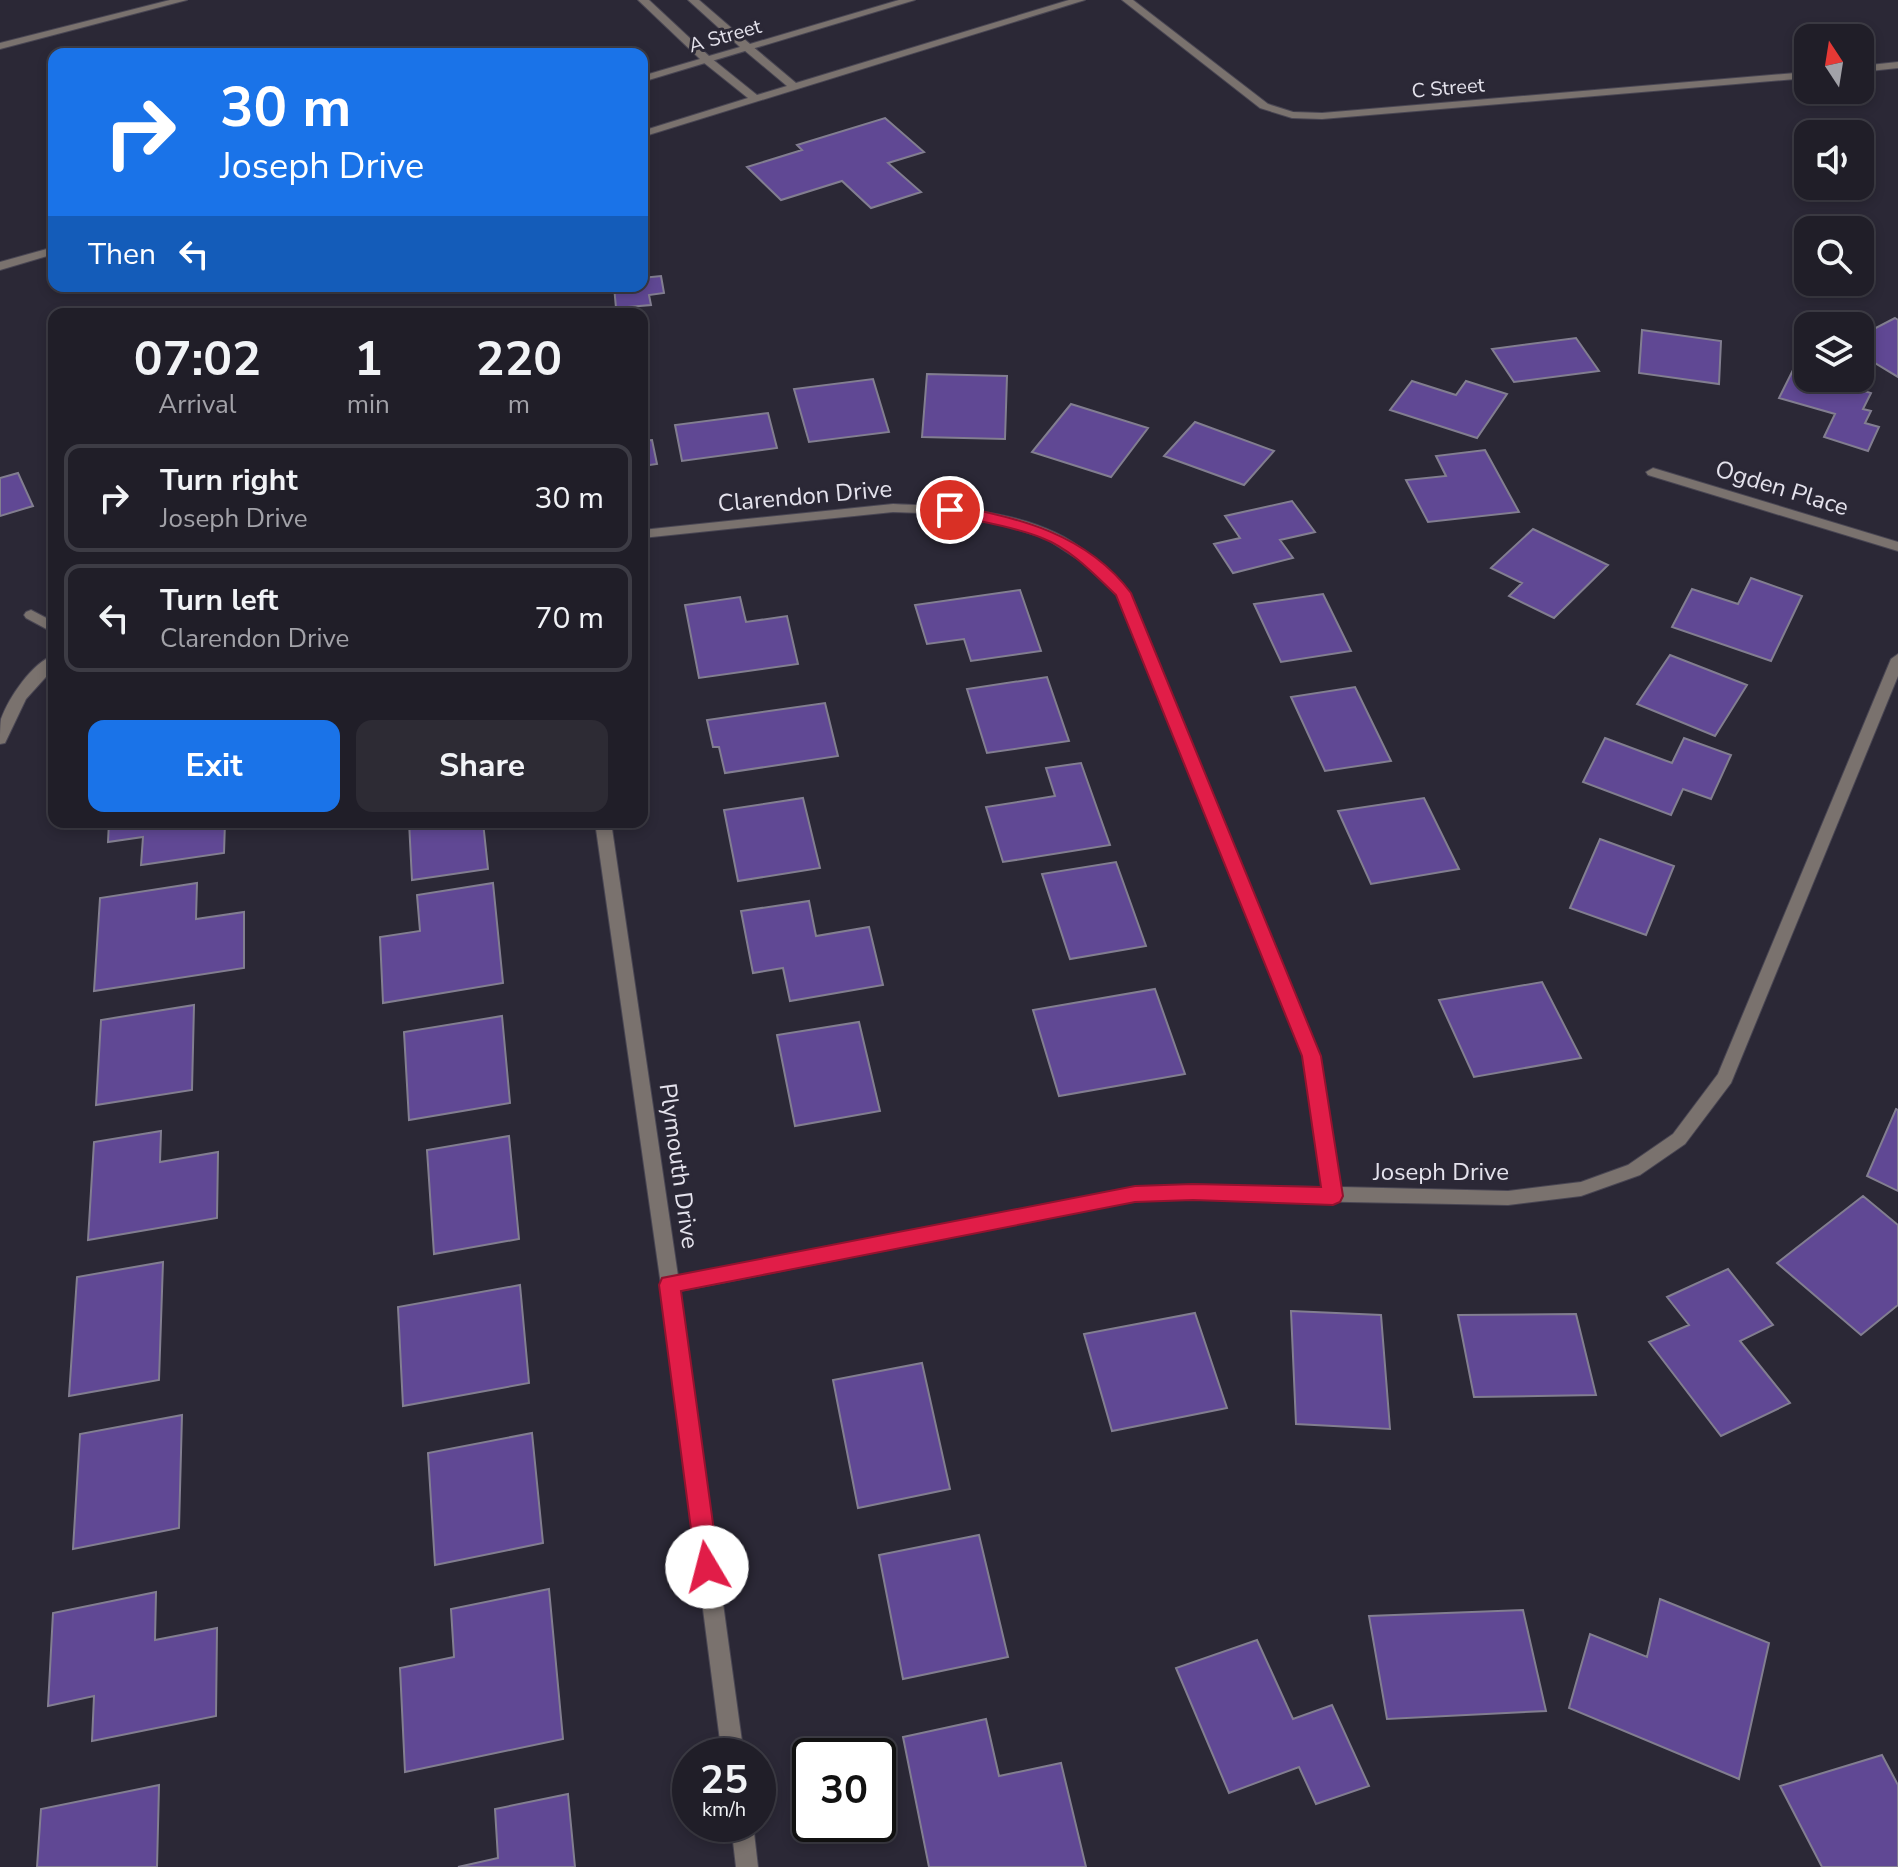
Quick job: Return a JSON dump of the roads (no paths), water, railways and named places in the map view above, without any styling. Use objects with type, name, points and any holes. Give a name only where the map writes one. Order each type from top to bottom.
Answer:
[{"type":"street","points":[[0,46],[182,0]]},
{"type":"street","points":[[643,0],[707,60],[755,99]]},
{"type":"street","points":[[693,0],[794,87]]},
{"type":"street","name":"A Street","points":[[648,77],[910,0]]},
{"type":"street","points":[[648,132],[1080,0]]},
{"type":"street","name":"C Street","points":[[1127,0],[1240,90],[1264,106],[1292,115],[1322,116],[1794,76]]},
{"type":"street","points":[[1874,68],[1898,65]]},
{"type":"street","points":[[0,266],[48,252]]},
{"type":"street","name":"Ogden Place","points":[[1653,472],[1898,547]]},
{"type":"street","name":"Clarendon Drive","points":[[648,533],[893,508],[950,510],[999,519],[1050,535],[1087,559],[1123,593],[1312,1056],[1333,1196]]},
{"type":"street","points":[[31,615],[48,625]]},
{"type":"street","name":"Joseph Drive","points":[[670,1285],[1135,1194],[1193,1192],[1508,1198],[1581,1189],[1634,1170],[1679,1139],[1725,1078],[1898,659]]},
{"type":"street","points":[[0,739],[6,721],[34,676],[48,665]]},
{"type":"street","name":"Plymouth Drive","points":[[604,828],[670,1285],[731,1738]]},
{"type":"street","points":[[744,1842],[747,1867]]}]
